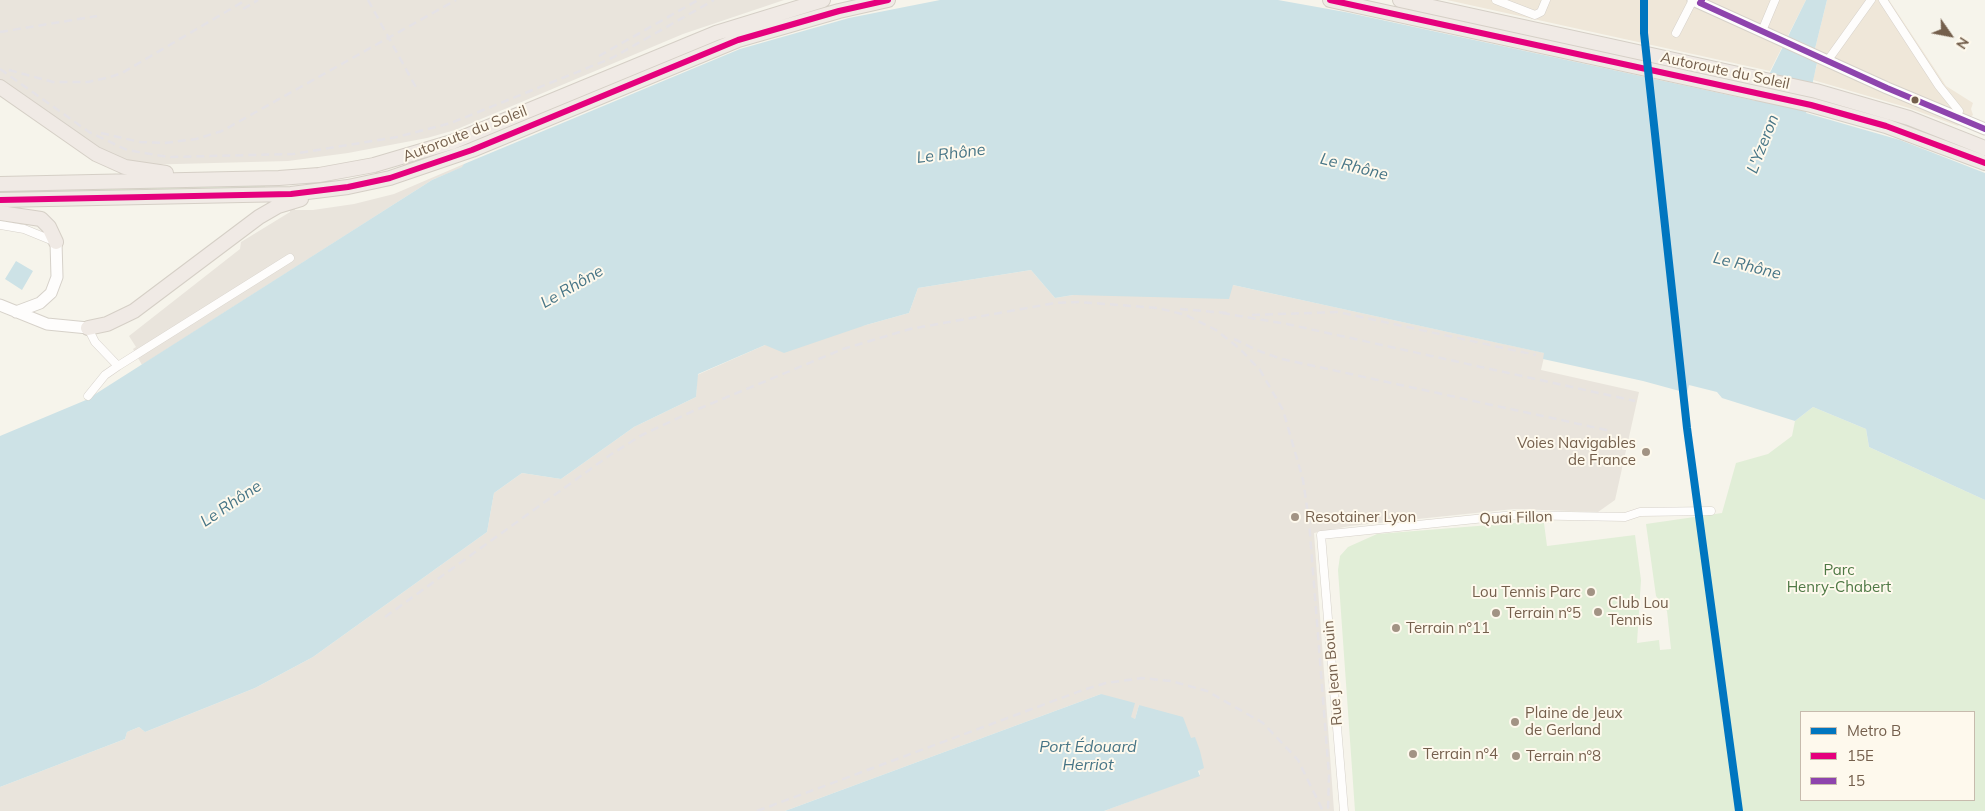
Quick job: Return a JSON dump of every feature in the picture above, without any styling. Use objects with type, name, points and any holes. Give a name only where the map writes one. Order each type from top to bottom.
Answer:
[{"type":"highway","name":"Autoroute du Soleil","points":[[0,184],[319,175],[409,156],[486,129],[716,33],[822,0]]},
{"type":"highway","name":"Autoroute du Soleil","points":[[0,200],[272,195],[326,190],[371,182],[418,170],[466,153],[738,40],[839,10],[888,0]]},
{"type":"highway","name":"Autoroute du Soleil","points":[[1330,0],[1811,105],[1886,126],[1985,163]]},
{"type":"highway","name":"Autoroute du Soleil","points":[[1400,0],[1816,91],[1909,118],[1985,148]]},
{"type":"highway","points":[[1408,0],[1426,6]]},
{"type":"highway","points":[[0,87],[85,148],[114,163],[148,171],[221,179]]},
{"type":"highway","points":[[88,328],[107,324],[134,311],[278,206],[371,182]]},
{"type":"highway","points":[[0,213],[41,219],[49,227],[56,242]]},
{"type":"main road","points":[[1697,1],[1887,88],[1985,129]]},
{"type":"main road","points":[[16,312],[40,303],[51,293],[57,278],[56,242]]},
{"type":"main road","points":[[0,305],[47,324],[88,328]]},
{"type":"street","points":[[1496,0],[1535,15],[1541,12],[1546,0]]},
{"type":"street","points":[[1762,31],[1775,0]]},
{"type":"street","points":[[1828,60],[1871,0]]},
{"type":"street","points":[[1883,0],[1939,86],[1959,112],[1957,117]]},
{"type":"street","points":[[1676,33],[1697,1]]},
{"type":"street","points":[[0,225],[24,229],[56,242]]},
{"type":"street","points":[[88,396],[105,375],[118,366],[290,258]]},
{"type":"street","points":[[88,328],[95,342],[118,366]]},
{"type":"street","name":"Quai Fillon","points":[[1321,535],[1514,515],[1625,517],[1640,512],[1711,511]]},
{"type":"street","name":"Rue Jean Bouin","points":[[1321,535],[1344,811]]},
{"type":"shaded area","points":[[0,0],[784,0],[683,34],[455,130],[427,138],[348,153],[288,161],[140,165],[108,154],[0,81]]},
{"type":"shaded area","points":[[1447,0],[1806,0],[1770,71]]},
{"type":"shaded area","points":[[1827,0],[1889,0],[1946,86],[1973,103],[1971,109],[1973,115],[1958,126],[1909,108],[1813,80],[1817,64],[1812,61]]},
{"type":"shaded area","points":[[464,164],[463,167],[432,180],[142,365],[133,349],[136,347],[129,336],[240,249],[241,242],[290,212],[290,208],[295,208],[295,210],[313,210],[354,204],[394,194]]},
{"type":"shaded area","name":"Port Édouard Herriot","points":[[1031,270],[1055,298],[1073,295],[1233,285],[1545,353],[1541,370],[1639,392],[1615,500],[1598,512],[1514,509],[1350,526],[1314,533],[1334,811],[1104,811],[1200,775],[1195,738],[1191,739],[1139,705],[1135,719],[1131,718],[1101,694],[785,811],[0,811],[0,787],[125,739],[127,732],[139,727],[145,732],[255,688],[313,657],[487,532],[494,493],[522,473],[561,479],[634,427],[696,397],[697,375],[765,345],[866,325],[909,313],[918,288]]},
{"type":"green space","points":[[265,185],[265,189],[0,195],[0,191]]},
{"type":"green space","name":"Parc Henry-Chabert","points":[[1813,407],[1866,429],[1869,447],[1985,500],[1985,811],[1355,811],[1338,570],[1340,556],[1348,547],[1377,534],[1515,523],[1544,523],[1547,546],[1635,535],[1641,580],[1637,643],[1659,640],[1660,650],[1671,649],[1667,611],[1656,596],[1646,524],[1722,513],[1736,463],[1768,454],[1792,436],[1795,421]]},
{"type":"water","points":[[940,0],[1278,0],[1345,12],[1756,101],[1806,0],[1827,0],[1812,61],[1817,63],[1806,113],[1900,140],[1985,173],[1985,500],[1869,447],[1866,429],[1813,407],[1795,421],[1722,398],[1717,392],[1689,385],[1687,393],[1643,381],[1543,359],[1544,353],[1233,285],[1229,299],[1073,295],[1055,298],[1031,270],[918,288],[909,313],[866,325],[784,353],[765,345],[698,374],[696,397],[634,427],[561,479],[522,473],[494,493],[487,532],[313,657],[255,688],[145,732],[139,727],[127,732],[125,739],[0,787],[0,436],[86,400],[432,180],[462,167],[464,164],[740,49],[849,18]]},
{"type":"water","points":[[16,261],[33,271],[22,290],[5,279]]},
{"type":"water","name":"Port Édouard Herriot","points":[[1101,694],[1135,703],[1131,717],[1135,719],[1139,705],[1183,717],[1191,738],[1195,737],[1200,751],[1204,768],[1198,771],[1200,776],[1104,811],[785,811]]},
{"type":"railway","points":[[9,70],[53,82],[88,82],[110,77],[122,73],[246,0]]},
{"type":"railway","points":[[243,9],[258,0]]},
{"type":"railway","points":[[368,0],[418,91]]},
{"type":"railway","points":[[101,133],[140,142],[165,143],[196,139],[222,131],[456,0]]},
{"type":"railway","points":[[599,56],[698,0]]},
{"type":"railway","points":[[0,69],[89,132],[127,150],[168,157],[293,154],[397,137],[451,123],[612,58],[714,0]]},
{"type":"railway","points":[[0,32],[97,16]]},
{"type":"railway","points":[[385,617],[610,455],[642,435],[691,412],[843,349],[910,329],[1055,303],[1079,302],[1158,308],[1186,315],[1216,330],[1240,349],[1260,370],[1283,410],[1303,480],[1309,521],[1329,775],[1328,811]]},
{"type":"railway","points":[[1180,309],[1227,313]]},
{"type":"railway","points":[[1252,315],[1338,312],[1536,355]]},
{"type":"railway","points":[[1222,313],[1287,324],[1635,401]]},
{"type":"railway","points":[[1234,339],[1282,359],[1611,431]]},
{"type":"railway","points":[[757,811],[1083,690],[1106,683],[1142,678],[1171,681],[1207,691],[1263,723],[1298,760],[1323,811]]},
{"type":"metro line","name":"B","points":[[1644,0],[1644,33],[1687,428],[1739,811]]},
{"type":"transit line","name":"15E","points":[[0,200],[291,194],[348,187],[390,178],[472,150],[738,40],[839,11],[888,0]]},
{"type":"transit line","name":"15E","points":[[1330,0],[1811,105],[1886,126],[1985,163]]},
{"type":"transit line","name":"15","points":[[1702,0],[1700,3],[1887,88],[1985,129]]},
{"type":"place","name":"Voies Navigables de France","points":[[1646,452]]},
{"type":"place","name":"Resotainer Lyon","points":[[1295,517]]},
{"type":"place","name":"Lou Tennis Parc","points":[[1591,592]]},
{"type":"place","name":"Club Lou Tennis","points":[[1598,612]]},
{"type":"place","name":"Terrain n°5","points":[[1496,613]]},
{"type":"place","name":"Terrain n°11","points":[[1396,628]]},
{"type":"place","name":"Plaine de Jeux de Gerland","points":[[1515,722]]},
{"type":"place","name":"Terrain n°4","points":[[1413,754]]},
{"type":"place","name":"Terrain n°8","points":[[1516,756]]},
{"type":"water label","name":"L'Yzeron","points":[[1763,144]]},
{"type":"water label","name":"Le Rhône","points":[[951,154]]},
{"type":"water label","name":"Le Rhône","points":[[1354,167]]},
{"type":"water label","name":"Le Rhône","points":[[1747,266]]},
{"type":"water label","name":"Le Rhône","points":[[572,287]]},
{"type":"water label","name":"Le Rhône","points":[[231,504]]}]
